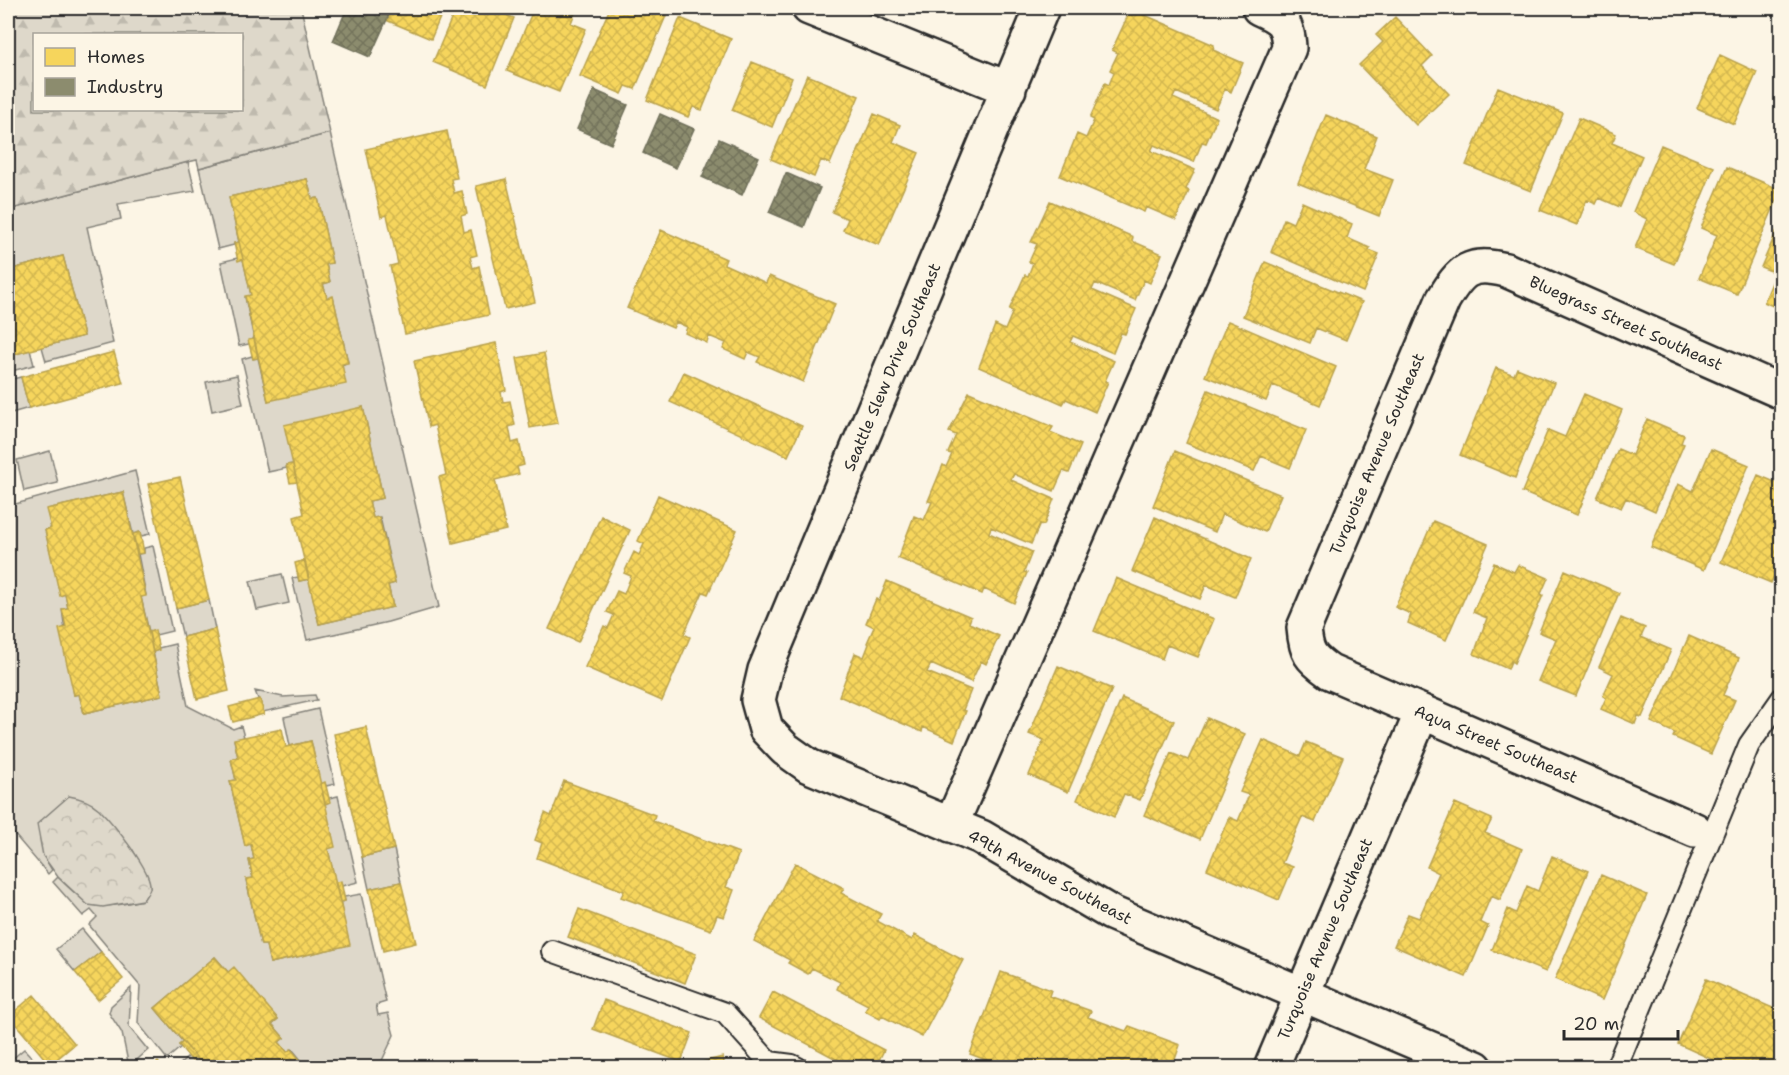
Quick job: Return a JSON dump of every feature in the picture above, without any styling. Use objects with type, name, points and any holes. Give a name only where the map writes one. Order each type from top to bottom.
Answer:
[{"type":"street","points":[[809,8],[1009,89]]},
{"type":"street","name":"Seattle Slew Drive Southeast","points":[[766,729],[758,700],[765,670],[1042,8]]},
{"type":"street","points":[[951,825],[1288,48],[1288,32],[1277,16],[1259,8]]},
{"type":"street","name":"Bluegrass Street Southeast","points":[[1468,270],[1489,266],[1506,270],[1782,392]]},
{"type":"street","name":"Turquoise Avenue Southeast","points":[[1306,647],[1304,628],[1310,612],[1443,300],[1456,279],[1468,270]]},
{"type":"street","name":"Aqua Street Southeast","points":[[1306,647],[1313,661],[1330,672],[1695,830]]},
{"type":"street","name":"Turquoise Avenue Southeast","points":[[1271,1068],[1422,711]]},
{"type":"street","name":"49th Avenue Southeast","points":[[766,729],[785,749],[810,766],[1003,848],[1111,913],[1476,1068]]},
{"type":"lane","points":[[1616,1068],[1749,746],[1782,698]]},
{"type":"lane","points":[[552,951],[725,1013],[767,1065],[792,1065],[798,1068]]},
{"type":"green space","points":[[8,8],[301,8],[330,133],[199,168],[197,160],[8,210]]},
{"type":"green space","points":[[330,133],[439,607],[388,622],[307,640],[292,578],[298,577],[299,581],[309,579],[319,624],[393,607],[388,585],[395,583],[380,517],[373,518],[369,501],[383,498],[363,407],[293,464],[286,465],[287,468],[268,472],[242,359],[252,356],[253,359],[258,358],[268,401],[348,362],[333,297],[327,298],[323,284],[330,282],[326,264],[332,263],[318,198],[312,199],[307,179],[229,197],[239,242],[218,249],[199,168]]},
{"type":"green space","points":[[188,162],[195,191],[118,204],[121,219],[87,227],[113,343],[46,361],[42,347],[84,336],[63,256],[8,270],[8,210]]},
{"type":"green space","points":[[237,258],[238,260],[243,259],[251,295],[245,297],[254,339],[249,340],[249,344],[239,346],[221,262]]},
{"type":"green space","points":[[30,350],[34,365],[8,372],[8,356]]},
{"type":"green space","points":[[237,375],[243,404],[212,411],[206,382]]},
{"type":"green space","points":[[21,377],[29,408],[8,414],[8,380]]},
{"type":"green space","points":[[50,451],[58,483],[24,491],[17,460]]},
{"type":"green space","points":[[135,471],[150,534],[141,536],[140,532],[133,534],[123,492],[47,509],[51,528],[45,530],[61,595],[65,594],[68,608],[62,609],[74,695],[79,694],[84,713],[162,695],[153,652],[158,648],[175,644],[188,706],[233,729],[241,726],[244,737],[234,740],[238,757],[231,759],[236,780],[230,781],[245,845],[251,844],[254,859],[249,860],[253,878],[246,880],[261,945],[266,945],[270,963],[349,945],[340,902],[345,901],[344,897],[361,894],[386,1002],[376,1005],[378,1015],[388,1013],[394,1035],[379,1067],[307,1067],[292,1049],[287,1052],[279,1042],[284,1038],[272,1024],[278,1019],[215,957],[155,1008],[183,1042],[179,1045],[181,1047],[167,1059],[138,1023],[140,986],[89,925],[97,917],[91,910],[83,916],[53,882],[58,877],[79,896],[96,905],[116,905],[143,900],[150,887],[149,881],[133,850],[43,855],[52,870],[48,874],[8,827],[8,506]]},
{"type":"green space","points":[[153,546],[172,631],[156,635],[154,631],[149,632],[141,597],[146,595],[138,554],[144,553],[144,548]]},
{"type":"green space","points":[[282,574],[289,603],[257,610],[250,581]]},
{"type":"green space","points":[[209,600],[215,629],[183,637],[176,608]]},
{"type":"green space","points":[[255,691],[283,697],[315,695],[317,700],[263,712]]},
{"type":"green space","points":[[318,709],[335,784],[326,786],[325,783],[320,784],[311,741],[290,746],[284,717]]},
{"type":"green space","points":[[69,796],[85,800],[99,809],[130,847],[149,880],[150,888],[143,900],[103,907],[88,905],[58,877],[43,856],[37,824]]},
{"type":"green space","points":[[338,796],[358,882],[342,886],[335,882],[328,849],[325,804],[329,802],[329,798]]},
{"type":"green space","points":[[394,849],[401,882],[369,889],[362,857]]},
{"type":"green space","points":[[82,929],[101,952],[75,972],[56,949]]},
{"type":"green space","points":[[131,988],[129,1027],[148,1050],[129,1067],[122,1033],[109,1013],[111,1006]]},
{"type":"green space","points":[[24,1049],[41,1067],[11,1068],[10,1066],[15,1063],[12,1059]]},
{"type":"green space","points":[[189,1056],[192,1060],[196,1057],[205,1067],[176,1068]]},
{"type":"building: Homes","points":[[381,8],[444,8],[431,39],[386,20],[390,12]]},
{"type":"building: Homes","points":[[456,8],[500,8],[498,12],[514,18],[487,85],[433,62]]},
{"type":"building: Homes","points":[[534,8],[577,8],[571,23],[586,29],[559,92],[507,71]]},
{"type":"building: Homes","points":[[610,8],[646,8],[666,16],[635,89],[626,86],[622,94],[580,76]]},
{"type":"building: Homes","points":[[1131,9],[1214,45],[1213,50],[1243,63],[1231,92],[1225,89],[1216,109],[1176,92],[1173,98],[1217,118],[1206,143],[1202,142],[1194,162],[1154,145],[1151,151],[1195,170],[1186,189],[1189,191],[1176,220],[1146,207],[1144,212],[1060,176],[1077,134],[1086,138],[1094,120],[1090,118],[1105,83],[1109,85],[1114,72],[1110,70],[1118,53],[1112,50]]},
{"type":"building: Homes","points":[[1395,17],[1432,56],[1422,66],[1449,94],[1416,125],[1359,65],[1383,42],[1376,35]]},
{"type":"building: Homes","points":[[680,18],[731,39],[702,110],[693,107],[688,117],[647,100]]},
{"type":"building: Homes","points":[[1720,55],[1757,72],[1734,124],[1697,108]]},
{"type":"building: Homes","points":[[752,62],[792,78],[772,127],[732,110]]},
{"type":"building: Homes","points":[[807,75],[859,96],[830,164],[821,160],[814,177],[771,159]]},
{"type":"building: Homes","points":[[1498,87],[1563,113],[1531,191],[1466,165]]},
{"type":"building: Homes","points":[[874,114],[900,125],[893,142],[919,153],[879,245],[843,230],[848,219],[832,212]]},
{"type":"building: Homes","points":[[1326,115],[1377,136],[1364,169],[1393,180],[1379,216],[1298,183]]},
{"type":"building: Homes","points":[[1579,118],[1616,134],[1612,143],[1642,156],[1620,207],[1599,198],[1596,204],[1587,200],[1577,225],[1540,210]]},
{"type":"building: Homes","points":[[447,131],[457,178],[451,179],[454,193],[462,191],[467,214],[461,216],[464,232],[471,230],[477,255],[470,257],[473,268],[479,266],[489,315],[405,334],[390,266],[398,264],[387,215],[381,217],[366,149]]},
{"type":"building: Homes","points":[[1661,145],[1714,167],[1674,264],[1635,248],[1647,219],[1633,212]]},
{"type":"building: Homes","points":[[1727,167],[1781,190],[1737,294],[1699,278],[1717,235],[1701,228]]},
{"type":"building: Homes","points":[[307,179],[312,199],[318,198],[332,263],[326,264],[330,282],[323,284],[327,298],[333,296],[348,363],[342,364],[346,384],[268,401],[245,296],[251,295],[229,197]]},
{"type":"building: Homes","points":[[506,179],[535,302],[505,309],[476,186]]},
{"type":"building: Homes","points":[[1050,201],[1133,237],[1132,241],[1162,254],[1150,283],[1144,280],[1135,300],[1095,283],[1092,290],[1136,309],[1125,334],[1121,333],[1113,353],[1073,336],[1070,342],[1114,361],[1095,412],[1066,399],[1063,404],[979,367],[995,325],[1005,330],[1013,311],[1009,310],[1033,263],[1029,262],[1037,244],[1031,242]]},
{"type":"building: Homes","points":[[1302,202],[1352,224],[1347,238],[1379,254],[1363,292],[1271,252],[1284,219],[1293,223]]},
{"type":"building: Homes","points":[[1782,219],[1782,310],[1764,302],[1776,273],[1761,267]]},
{"type":"building: Homes","points":[[661,230],[726,259],[724,264],[766,283],[769,276],[835,304],[803,382],[757,362],[760,357],[748,352],[745,359],[723,349],[726,343],[709,336],[707,343],[685,333],[687,327],[676,322],[673,328],[627,308]]},
{"type":"building: Homes","points":[[239,242],[243,259],[238,261],[234,243]]},
{"type":"building: Homes","points":[[63,256],[84,336],[8,356],[8,270]]},
{"type":"building: Homes","points":[[1265,262],[1362,302],[1346,340],[1316,328],[1310,343],[1243,316]]},
{"type":"building: Homes","points":[[1228,321],[1336,367],[1320,405],[1273,385],[1266,401],[1205,376]]},
{"type":"building: Homes","points":[[254,339],[258,358],[253,359],[248,340]]},
{"type":"building: Homes","points":[[496,343],[506,390],[501,392],[503,402],[510,401],[515,425],[509,427],[512,443],[519,441],[524,465],[517,467],[519,474],[495,480],[506,530],[453,543],[439,477],[446,475],[435,425],[429,427],[414,361]]},
{"type":"building: Homes","points":[[114,352],[123,383],[29,408],[21,377]]},
{"type":"building: Homes","points":[[544,353],[558,423],[530,428],[517,358]]},
{"type":"building: Homes","points":[[1496,368],[1514,375],[1517,368],[1554,383],[1515,478],[1460,455]]},
{"type":"building: Homes","points":[[684,372],[802,426],[788,456],[670,402]]},
{"type":"building: Homes","points":[[1208,390],[1306,430],[1290,468],[1261,456],[1254,471],[1186,443]]},
{"type":"building: Homes","points":[[969,392],[1053,427],[1050,432],[1081,445],[1069,473],[1063,471],[1054,491],[1014,474],[1011,480],[1054,499],[1044,525],[1040,524],[1031,544],[991,527],[989,533],[1032,552],[1024,572],[1027,573],[1014,603],[984,589],[982,594],[898,558],[914,516],[924,520],[932,502],[928,501],[943,465],[946,467],[952,454],[948,453],[956,435],[949,432]]},
{"type":"building: Homes","points":[[1584,394],[1622,410],[1577,515],[1522,492],[1548,430],[1565,437]]},
{"type":"building: Homes","points":[[363,407],[383,498],[369,501],[373,518],[379,517],[395,583],[388,585],[393,607],[319,624],[294,517],[304,514],[284,425]]},
{"type":"building: Homes","points":[[1647,419],[1684,435],[1681,443],[1684,444],[1655,511],[1626,498],[1621,508],[1597,498],[1618,449],[1632,455]]},
{"type":"building: Homes","points":[[1711,449],[1749,465],[1704,570],[1651,547],[1678,484],[1693,491]]},
{"type":"building: Homes","points":[[1175,451],[1281,495],[1265,532],[1222,514],[1215,532],[1153,506]]},
{"type":"building: Homes","points":[[293,464],[297,482],[290,483],[286,465]]},
{"type":"building: Homes","points":[[1758,475],[1782,485],[1782,557],[1771,583],[1721,562]]},
{"type":"building: Homes","points":[[180,477],[209,600],[176,608],[148,484]]},
{"type":"building: Homes","points":[[123,492],[146,596],[141,597],[162,695],[84,713],[79,694],[74,695],[59,629],[66,627],[62,609],[68,608],[65,594],[60,596],[45,530],[51,528],[46,509]]},
{"type":"building: Homes","points":[[658,495],[737,530],[708,594],[703,592],[684,634],[690,637],[662,701],[585,667],[604,626],[608,628],[614,615],[607,612],[617,591],[624,594],[631,576],[624,573],[634,552],[639,555],[644,544],[638,541]]},
{"type":"building: Homes","points":[[601,516],[630,530],[578,642],[549,629]]},
{"type":"building: Homes","points":[[1155,517],[1251,559],[1235,597],[1206,585],[1200,599],[1132,571]]},
{"type":"building: Homes","points":[[1433,521],[1488,544],[1446,640],[1408,623],[1411,614],[1395,607]]},
{"type":"building: Homes","points":[[140,532],[144,553],[138,554],[133,534]]},
{"type":"building: Homes","points":[[305,560],[309,579],[299,581],[295,563]]},
{"type":"building: Homes","points":[[1494,563],[1514,572],[1518,565],[1548,578],[1514,663],[1511,661],[1508,669],[1474,654],[1487,618],[1473,612]]},
{"type":"building: Homes","points":[[1565,570],[1619,593],[1576,696],[1538,681],[1556,639],[1539,632]]},
{"type":"building: Homes","points":[[1116,578],[1214,619],[1198,657],[1167,645],[1162,659],[1094,631]]},
{"type":"building: Homes","points":[[887,581],[971,617],[969,623],[999,636],[986,664],[981,661],[971,682],[931,664],[927,672],[971,690],[963,710],[966,711],[954,741],[923,727],[922,732],[839,696],[855,653],[864,657],[874,627],[866,623]]},
{"type":"building: Homes","points":[[1621,618],[1645,628],[1641,637],[1671,650],[1642,717],[1638,716],[1635,724],[1601,709],[1606,698],[1603,696],[1613,674],[1599,667]]},
{"type":"building: Homes","points":[[215,629],[229,691],[197,699],[183,637]]},
{"type":"building: Homes","points":[[155,630],[159,650],[153,652],[149,632]]},
{"type":"building: Homes","points":[[1689,636],[1739,658],[1723,695],[1735,700],[1711,754],[1673,737],[1675,733],[1651,722]]},
{"type":"building: Homes","points":[[1058,666],[1112,689],[1068,792],[1029,775],[1044,740],[1029,734]]},
{"type":"building: Homes","points":[[1122,698],[1174,721],[1140,800],[1124,794],[1114,817],[1077,800]]},
{"type":"building: Homes","points":[[260,699],[264,714],[233,722],[229,707]]},
{"type":"building: Homes","points":[[1207,718],[1245,734],[1200,839],[1144,815],[1171,753],[1188,760]]},
{"type":"building: Homes","points":[[366,727],[394,849],[362,857],[334,734]]},
{"type":"building: Homes","points":[[282,729],[286,747],[311,741],[335,847],[328,849],[350,945],[270,963],[266,945],[261,945],[246,879],[253,878],[249,860],[254,859],[251,844],[245,846],[230,781],[236,780],[231,759],[238,757],[234,739]]},
{"type":"building: Homes","points":[[1263,740],[1300,756],[1306,742],[1343,757],[1315,822],[1302,817],[1282,863],[1293,867],[1279,900],[1207,869],[1229,817],[1238,821],[1249,795],[1240,792]]},
{"type":"building: Homes","points":[[564,781],[655,815],[653,821],[739,853],[726,887],[734,890],[724,917],[717,915],[711,930],[621,897],[624,891],[537,858],[542,843],[535,840],[545,813],[551,816]]},
{"type":"building: Homes","points":[[325,782],[330,802],[325,804],[320,784]]},
{"type":"building: Homes","points":[[1455,803],[1492,819],[1485,833],[1522,849],[1500,900],[1491,896],[1480,922],[1488,926],[1466,977],[1394,946],[1408,914],[1419,918],[1439,873],[1427,867]]},
{"type":"building: Homes","points":[[1552,856],[1588,871],[1546,972],[1492,950],[1508,909],[1516,913],[1527,886],[1538,891]]},
{"type":"building: Homes","points":[[795,863],[844,888],[841,893],[881,914],[877,921],[912,940],[915,935],[963,960],[922,1037],[882,1016],[880,1019],[865,1011],[868,1005],[837,989],[840,982],[812,968],[808,974],[788,963],[790,960],[754,941]]},
{"type":"building: Homes","points":[[1601,875],[1647,895],[1602,1000],[1555,979]]},
{"type":"building: Homes","points":[[341,881],[345,901],[340,902],[335,882]]},
{"type":"building: Homes","points":[[401,882],[416,943],[383,951],[369,889]]},
{"type":"building: Homes","points":[[579,909],[696,954],[685,983],[568,937]]},
{"type":"building: Homes","points":[[101,952],[123,979],[98,1000],[75,972]]},
{"type":"building: Homes","points":[[215,957],[228,972],[234,967],[278,1019],[272,1024],[284,1038],[279,1042],[287,1052],[291,1049],[307,1068],[205,1068],[155,1008]]},
{"type":"building: Homes","points":[[8,964],[15,973],[8,979]]},
{"type":"building: Homes","points":[[1001,972],[1051,990],[1049,996],[1091,1011],[1088,1017],[1126,1031],[1129,1026],[1180,1045],[1172,1068],[1007,1068],[970,1054]]},
{"type":"building: Homes","points":[[1706,979],[1782,1012],[1782,1068],[1770,1068],[1751,1060],[1748,1068],[1731,1068],[1678,1044]]},
{"type":"building: Homes","points":[[773,992],[884,1050],[875,1068],[853,1068],[759,1018]]},
{"type":"building: Homes","points":[[34,995],[75,1044],[50,1065],[9,1016]]},
{"type":"building: Homes","points":[[604,1000],[692,1033],[681,1062],[593,1029]]},
{"type":"building: Homes","points":[[183,1042],[196,1057],[192,1061],[179,1045]]},
{"type":"building: Homes","points":[[8,1054],[15,1063],[10,1066],[8,1063]]},
{"type":"building: Homes","points":[[723,1057],[725,1068],[693,1068],[693,1064]]},
{"type":"building: Homes","points":[[158,1062],[163,1068],[151,1068]]},
{"type":"building: Industry","points":[[347,8],[372,8],[389,15],[370,57],[333,41]]},
{"type":"building: Industry","points":[[594,90],[628,105],[611,144],[577,129]]},
{"type":"building: Industry","points":[[660,114],[694,129],[676,168],[643,153]]},
{"type":"building: Industry","points":[[719,139],[759,157],[742,195],[702,177]]},
{"type":"building: Industry","points":[[786,173],[820,188],[804,227],[769,212]]}]
